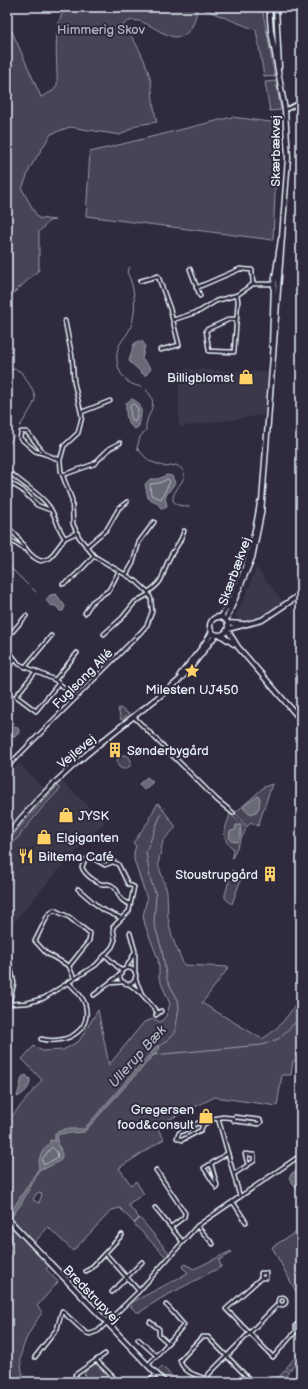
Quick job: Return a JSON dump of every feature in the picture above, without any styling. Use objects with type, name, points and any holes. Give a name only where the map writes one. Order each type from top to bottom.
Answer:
[{"type":"street","name":"Skærbækvej","points":[[227,621],[252,558],[262,514],[273,356],[280,284],[288,158],[285,110],[271,31],[269,7]]},
{"type":"street","name":"Skærbækvej","points":[[276,7],[278,69]]},
{"type":"street","points":[[285,110],[301,102]]},
{"type":"street","name":"Skærbækvej","points":[[273,356],[272,330],[274,284],[278,252],[283,232]]},
{"type":"street","points":[[196,288],[240,268],[252,270],[253,284]]},
{"type":"street","points":[[190,269],[200,296]]},
{"type":"street","points":[[140,281],[158,276],[173,320],[180,345],[160,350]]},
{"type":"street","points":[[173,320],[200,311],[216,301],[237,295],[253,284],[280,284]]},
{"type":"street","points":[[236,319],[230,319],[206,330],[209,351],[234,352],[238,301],[237,295]]},
{"type":"street","points":[[65,321],[72,356],[74,382],[82,412],[80,428],[74,437],[64,446],[60,460],[63,476],[70,493],[72,516],[76,533],[94,556],[143,586],[148,593]]},
{"type":"street","points":[[82,412],[110,401]]},
{"type":"street","points":[[45,454],[27,432],[21,432],[20,438],[35,451],[60,460]]},
{"type":"street","points":[[63,476],[94,464],[110,448],[120,443]]},
{"type":"street","points":[[7,476],[13,475],[46,502],[51,510],[57,527],[66,538]]},
{"type":"street","points":[[7,481],[18,487],[37,505],[51,510]]},
{"type":"street","name":"Skærbækvej","points":[[221,617],[236,589],[249,557],[264,482]]},
{"type":"street","points":[[28,496],[32,491]]},
{"type":"street","points":[[86,547],[107,529],[119,508],[127,502]]},
{"type":"street","points":[[126,576],[133,563],[139,542],[154,522]]},
{"type":"street","points":[[7,528],[15,533],[24,549]]},
{"type":"street","name":"Fuglsang Allé","points":[[104,634],[122,618],[135,602],[161,581],[169,559],[181,542],[184,531]]},
{"type":"street","points":[[7,538],[38,560],[44,561],[50,558],[66,538],[76,533]]},
{"type":"street","points":[[63,584],[71,581],[79,569],[94,556]]},
{"type":"street","points":[[85,613],[92,602],[109,590],[119,571]]},
{"type":"street","name":"Fuglsang Allé","points":[[7,767],[147,625],[152,612],[148,593]]},
{"type":"street","points":[[219,635],[228,630],[262,620],[301,594]]},
{"type":"street","points":[[7,638],[26,616]]},
{"type":"street","points":[[238,647],[212,632],[210,627],[211,621],[221,617],[227,621],[245,625]]},
{"type":"street","points":[[227,621],[228,630],[238,647],[301,720]]},
{"type":"street","name":"Vejlevej","points":[[166,690],[190,664],[212,632]]},
{"type":"street","name":"Vejlevej","points":[[7,836],[44,794],[71,768],[166,690],[192,666],[219,635]]},
{"type":"street","points":[[25,667],[51,636]]},
{"type":"street","points":[[7,649],[14,661],[55,680],[76,698]]},
{"type":"street","points":[[55,680],[77,653]]},
{"type":"street","points":[[7,669],[14,661]]},
{"type":"street","points":[[36,671],[16,696],[36,711],[59,683]]},
{"type":"street","points":[[134,717],[217,800],[233,813]]},
{"type":"street","points":[[8,955],[14,980],[8,1004],[27,1003],[44,998],[96,965],[106,956],[114,944],[113,926],[129,911],[134,887],[128,884],[118,864],[113,862],[105,865],[92,857],[85,860],[82,867],[85,873],[100,884],[111,884],[115,888],[120,899],[130,904]]},
{"type":"street","points":[[78,889],[101,909],[121,918]]},
{"type":"street","points":[[69,966],[89,942],[90,934],[69,917],[54,910],[48,915],[35,941],[37,945],[46,953],[69,966],[74,978]]},
{"type":"street","points":[[130,933],[135,951],[135,978],[141,993]]},
{"type":"street","points":[[94,995],[125,968],[135,951]]},
{"type":"street","points":[[106,956],[121,972],[121,978],[124,982]]},
{"type":"street","points":[[125,968],[131,968],[135,972]]},
{"type":"street","points":[[129,983],[135,978]]},
{"type":"street","points":[[42,1039],[52,1042],[63,1041],[73,1037],[81,1029],[86,1018],[85,1005],[80,994],[68,982]]},
{"type":"street","points":[[109,983],[129,983],[141,993],[158,1013]]},
{"type":"street","points":[[203,1126],[198,1123],[179,1133],[177,1138],[182,1140],[201,1130],[203,1126],[218,1118],[234,1117],[260,1120],[261,1122],[259,1124],[234,1121],[233,1118]]},
{"type":"street","points":[[218,1118],[240,1197]]},
{"type":"street","points":[[211,1164],[217,1188],[204,1168],[228,1153]]},
{"type":"street","points":[[234,1174],[248,1165],[254,1161],[254,1155],[245,1154],[248,1165]]},
{"type":"street","points":[[35,1357],[57,1329],[62,1311],[86,1333],[95,1333],[107,1324],[139,1291],[197,1226],[301,1155]]},
{"type":"street","points":[[156,1170],[185,1213],[184,1216],[171,1227]]},
{"type":"street","points":[[233,1202],[246,1222]]},
{"type":"street","points":[[155,1208],[182,1242]]},
{"type":"street","name":"Bredstrupvej","points":[[8,1219],[164,1382]]},
{"type":"street","points":[[197,1226],[213,1244]]},
{"type":"street","points":[[86,1271],[122,1235]]},
{"type":"street","points":[[105,1253],[139,1291]]},
{"type":"street","points":[[112,1292],[128,1278],[142,1262]]},
{"type":"street","points":[[261,1278],[226,1309],[273,1357],[296,1330],[296,1326],[301,1324]]},
{"type":"street","points":[[204,1382],[206,1378],[279,1303]]},
{"type":"street","points":[[148,1366],[184,1325],[166,1305]]},
{"type":"street","points":[[150,1322],[159,1329],[159,1335],[168,1343]]},
{"type":"street","points":[[296,1330],[301,1331]]},
{"type":"street","points":[[216,1382],[187,1370],[181,1365],[180,1360],[202,1336],[208,1337],[252,1382]]},
{"type":"street","points":[[138,1339],[157,1356]]},
{"type":"street","points":[[75,1375],[105,1354]]},
{"type":"street","points":[[96,1360],[118,1382]]},
{"type":"street","points":[[150,1382],[156,1374]]},
{"type":"street","points":[[109,1382],[114,1378]]},
{"type":"shaded area","points":[[179,369],[268,372],[264,415],[179,427]]},
{"type":"shaded area","points":[[256,567],[283,602],[256,619],[240,620],[235,616],[247,593]]},
{"type":"shaded area","points":[[19,763],[42,787],[63,782],[105,822],[57,872],[7,930],[7,775]]},
{"type":"green space","name":"Himmerig Skov","points":[[67,7],[114,7],[116,9],[118,7],[198,7],[191,28],[183,35],[175,37],[166,35],[139,21],[131,21],[123,25],[137,45],[147,67],[151,82],[157,122],[137,125],[120,135],[70,127],[51,134],[30,168],[22,189],[38,218],[55,220],[49,221],[39,232],[39,270],[7,299],[7,20],[41,97],[53,91],[57,85],[57,33],[62,14]]},
{"type":"green space","points":[[198,7],[262,7],[275,77],[264,76],[256,30]]},
{"type":"green space","points":[[276,81],[281,110],[270,111],[265,82]]},
{"type":"green space","points":[[232,117],[278,123],[273,240],[86,216],[90,152]]},
{"type":"green space","points":[[120,708],[129,714],[121,720],[118,709]]},
{"type":"green space","points":[[124,755],[129,757],[131,762],[129,767],[124,769],[119,767],[117,762],[119,757]]},
{"type":"green space","points":[[272,784],[258,826],[251,822],[247,827],[235,813],[264,787]]},
{"type":"green space","points":[[57,786],[60,789],[41,809],[7,851],[7,844],[17,830]]},
{"type":"green space","points":[[158,803],[176,827],[163,841],[158,864],[167,891],[168,918],[172,937],[184,965],[229,967],[202,1003],[262,1039],[279,1026],[301,998],[301,1046],[295,1055],[301,1060],[293,1061],[291,1075],[282,1075],[277,1106],[215,1097],[156,1126],[164,1139],[119,1168],[131,1185],[136,1181],[144,1194],[128,1204],[139,1218],[134,1223],[120,1208],[112,1210],[73,1251],[48,1227],[34,1243],[7,1214],[7,1122],[42,1080],[22,1059],[34,1046],[42,1051],[63,1050],[79,1041],[98,1010],[109,1065],[144,1022],[153,1019],[161,1022],[166,1016],[170,1004],[159,978],[158,959],[145,925],[143,916],[147,899],[134,860],[136,846],[133,843],[150,819],[149,818]],"holes":[[[57,1144],[61,1149],[58,1161],[44,1169],[42,1168]],[[39,1192],[42,1194],[39,1203],[33,1200]]]},
{"type":"green space","points":[[230,814],[246,829],[232,858],[233,848],[226,841],[225,837]]},
{"type":"green space","points":[[232,870],[242,876],[232,904],[225,898],[225,895]]},
{"type":"green space","points":[[140,1218],[169,1253],[166,1257],[134,1224]]},
{"type":"green space","points":[[7,1222],[49,1266],[46,1269],[58,1282],[37,1306],[42,1312],[29,1334],[22,1350],[21,1366],[23,1374],[12,1382],[7,1382]]},
{"type":"green space","points":[[301,1229],[301,1301],[272,1247]]},
{"type":"green space","points":[[231,1251],[232,1253],[219,1260],[221,1267],[160,1299],[140,1312],[137,1312],[131,1307],[131,1303],[188,1273],[182,1267],[185,1264],[194,1269]]},
{"type":"green space","points":[[78,1281],[112,1315],[108,1319],[76,1285]]},
{"type":"green space","points":[[301,1350],[301,1356],[290,1370],[286,1368]]},
{"type":"green space","points":[[94,1364],[97,1364],[109,1376],[105,1382],[92,1382],[84,1374],[87,1369]]},
{"type":"green space","points":[[162,1366],[178,1382],[169,1382],[158,1371]]},
{"type":"green space","points":[[285,1370],[289,1372],[281,1382],[275,1382]]},
{"type":"water","points":[[138,341],[142,341],[145,345],[142,359],[151,369],[146,375],[144,375],[129,361],[134,344]]},
{"type":"water","points":[[132,399],[139,404],[141,411],[139,426],[135,429],[129,424],[126,414],[126,403]]},
{"type":"water","points":[[167,475],[172,476],[175,483],[165,497],[167,506],[162,509],[156,502],[148,498],[145,484],[150,479],[158,479]]},
{"type":"water","points":[[56,594],[65,606],[63,611],[60,611],[56,606],[50,605],[46,600],[50,595]]},
{"type":"water","points":[[12,726],[16,726],[18,727],[18,735],[12,736],[9,733],[9,729]]},
{"type":"water","points":[[147,777],[153,782],[144,790],[139,784]]},
{"type":"water","points":[[258,796],[260,798],[259,808],[256,812],[251,814],[244,809],[243,806]]},
{"type":"water","points":[[236,825],[240,825],[241,829],[240,837],[237,842],[231,841],[229,837],[230,831],[235,830]]},
{"type":"water","points":[[158,1045],[160,1048],[84,1132],[58,1134],[57,1144],[62,1154],[61,1160],[46,1168],[41,1168],[21,1204],[7,1223],[7,1218],[39,1168],[39,1161],[43,1151],[50,1143],[50,1140],[55,1141],[55,1133],[65,1129],[84,1129]]},
{"type":"water","points":[[26,1075],[30,1079],[29,1085],[22,1094],[17,1097],[22,1077]]},
{"type":"water","points":[[297,1170],[301,1174],[300,1193],[289,1178],[292,1173]]},
{"type":"water","points":[[7,1232],[12,1235],[12,1243],[9,1247],[11,1253],[8,1258],[7,1243],[9,1238]]},
{"type":"waterway","points":[[130,267],[127,272],[132,284],[134,312],[130,329],[118,349],[117,360],[122,376],[130,383],[142,387]]},
{"type":"waterway","points":[[7,372],[14,369],[20,371],[34,393],[34,403],[20,426]]},
{"type":"waterway","points":[[146,390],[151,395],[153,405],[147,420],[146,430],[140,437],[137,448],[149,461],[166,467],[176,465],[182,469],[184,478],[173,496],[173,501],[178,505],[189,507]]},
{"type":"waterway","points":[[7,447],[14,436]]},
{"type":"waterway","points":[[7,564],[28,585]]},
{"type":"waterway","points":[[32,588],[36,592]]},
{"type":"waterway","name":"Ullerup Bæk","points":[[159,1047],[175,1033],[179,1007],[178,1000],[167,980],[162,950],[154,923],[156,895],[150,878],[146,852],[161,814]]},
{"type":"waterway","points":[[153,1055],[262,1045],[278,1039],[301,1017]]},
{"type":"place","name":"Billigblomst","points":[[246,377]]},
{"type":"place","name":"Milesten UJ450","points":[[192,671]]},
{"type":"place","name":"Sønderbygård","points":[[115,750]]},
{"type":"place","name":"JYSK","points":[[66,815]]},
{"type":"place","name":"Elgiganten","points":[[44,837]]},
{"type":"place","name":"Biltema Café","points":[[26,856]]},
{"type":"place","name":"Stoustrupgård","points":[[270,874]]},
{"type":"place","name":"Gregersen food&consult","points":[[206,1116]]}]
